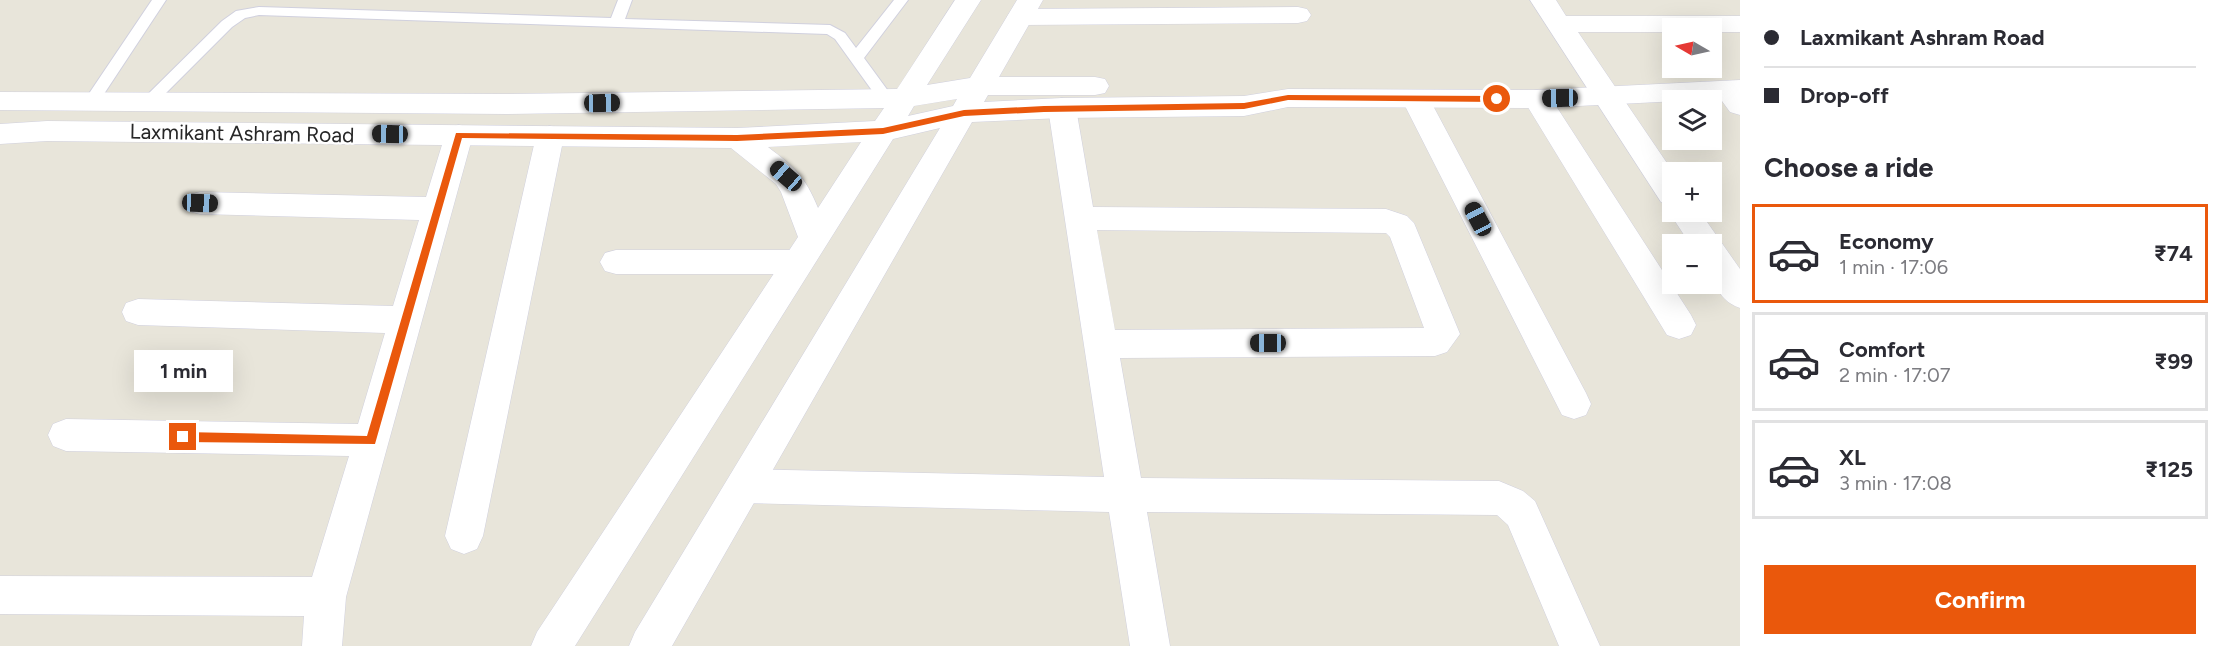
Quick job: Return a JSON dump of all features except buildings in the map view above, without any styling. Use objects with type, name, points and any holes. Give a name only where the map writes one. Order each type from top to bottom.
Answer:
[{"type":"street","points":[[551,646],[883,131],[895,98],[968,0]]},
{"type":"street","points":[[1544,0],[1662,179]]},
{"type":"street","points":[[649,646],[1025,9],[1298,15]]},
{"type":"street","points":[[1558,24],[1740,24]]},
{"type":"street","points":[[0,101],[507,104],[895,98],[972,100],[1246,85],[1288,98]]},
{"type":"street","name":"Laxmikant Ashram Road","points":[[0,134],[47,131],[737,138],[883,131],[972,100],[1062,108],[1244,106],[1288,98],[1416,100],[1736,95]]},
{"type":"street","points":[[1537,99],[1679,325]]},
{"type":"street","points":[[1416,100],[1574,404]]},
{"type":"street","points":[[47,131],[63,101]]},
{"type":"street","points":[[497,135],[507,104]]},
{"type":"street","points":[[1062,108],[1150,646]]},
{"type":"street","points":[[322,646],[326,597],[459,135]]},
{"type":"street","points":[[464,536],[550,136]]},
{"type":"street","points":[[737,138],[786,176],[795,188],[806,250]]},
{"type":"street","points":[[200,203],[437,209]]},
{"type":"street","points":[[1080,218],[1386,221],[1396,224],[1403,231],[1443,334],[1435,342],[1101,344]]},
{"type":"street","points":[[616,262],[806,250]]},
{"type":"street","points":[[1722,267],[1740,295]]},
{"type":"street","points":[[138,312],[405,320]]},
{"type":"street","points":[[66,435],[371,440]]},
{"type":"street","points":[[744,486],[1125,495],[1499,498],[1510,502],[1522,513],[1580,646]]},
{"type":"street","points":[[0,595],[326,597]]},
{"type":"lane","points":[[91,102],[159,0]]},
{"type":"lane","points":[[617,22],[625,0]]},
{"type":"lane","points":[[856,58],[901,0]]},
{"type":"lane","points":[[148,102],[227,24],[241,14],[262,5],[617,22],[823,29],[840,36],[856,58],[895,98]]},
{"type":"route","points":[[183,437],[371,440],[459,135],[737,138],[883,131],[964,113],[1062,108],[1244,106],[1288,98],[1497,99]]}]
